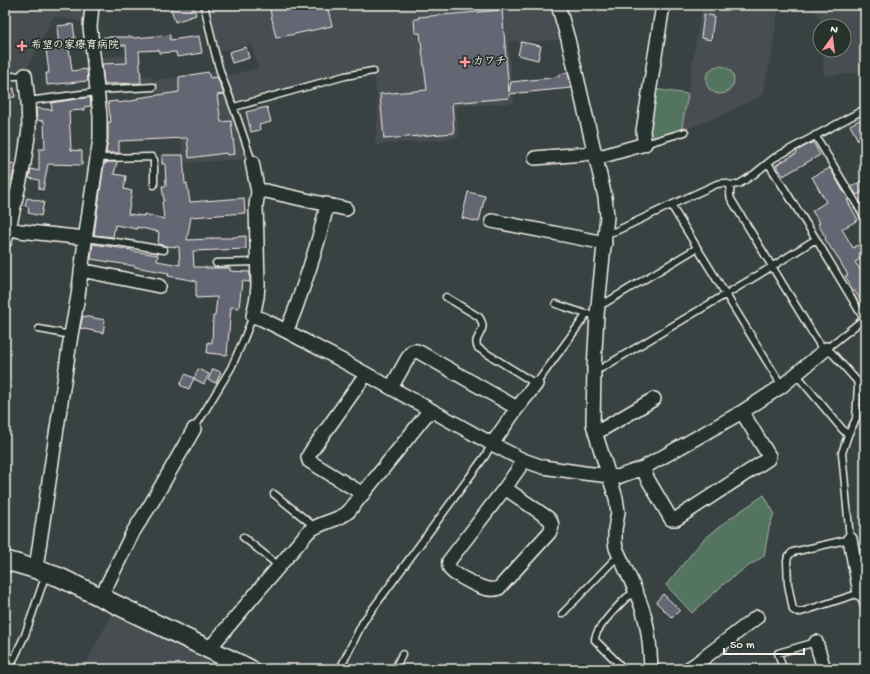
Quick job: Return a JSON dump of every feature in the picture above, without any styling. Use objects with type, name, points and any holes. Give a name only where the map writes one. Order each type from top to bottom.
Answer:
[{"type":"street","points":[[41,570],[37,561],[100,139],[100,124],[90,27],[92,5]]},
{"type":"street","points":[[558,5],[568,39],[606,204],[607,216],[605,237],[594,311],[595,432],[610,476],[618,507],[615,542],[643,612],[647,631],[651,669]]},
{"type":"street","points":[[535,158],[583,154],[595,155],[645,144],[643,132],[663,5]]},
{"type":"street","points":[[5,241],[24,163],[29,129],[25,75]]},
{"type":"street","points":[[252,162],[258,192],[256,206],[258,262],[257,296],[253,316],[286,330],[492,444],[523,460],[537,465],[610,476],[623,475],[643,468],[742,412],[782,386],[826,349]]},
{"type":"street","points":[[258,192],[266,191],[346,209]]},
{"type":"street","points":[[286,330],[311,266],[327,204]]},
{"type":"street","points":[[492,221],[605,237]]},
{"type":"street","points":[[7,228],[20,231],[85,238]]},
{"type":"street","points":[[81,270],[159,286]]},
{"type":"street","points":[[391,388],[410,354],[415,350],[517,408]]},
{"type":"street","points":[[362,494],[309,461],[308,457],[366,374]]},
{"type":"street","points":[[492,444],[536,384]]},
{"type":"street","points":[[595,432],[654,399]]},
{"type":"street","points":[[209,649],[313,528],[339,519],[350,511],[430,410]]},
{"type":"street","points":[[643,468],[647,478],[671,519],[676,519],[768,459],[769,456],[742,412]]},
{"type":"street","points":[[101,597],[133,532],[194,429]]},
{"type":"street","points":[[505,488],[548,518],[551,521],[552,529],[499,588],[490,590],[454,573],[450,570],[448,565],[449,561],[505,488],[523,460]]},
{"type":"street","points":[[850,539],[862,593]]},
{"type":"street","points":[[5,560],[41,570],[68,581],[250,669]]},
{"type":"street","points":[[688,669],[757,617]]},
{"type":"street","points":[[816,642],[824,669]]},
{"type":"lane","points":[[204,5],[222,78],[234,107],[252,162]]},
{"type":"lane","points":[[234,107],[346,76],[373,71]]},
{"type":"lane","points":[[5,77],[25,75]]},
{"type":"lane","points":[[28,101],[97,91],[153,87]]},
{"type":"lane","points":[[605,237],[612,232],[718,184],[739,184],[774,158],[865,109]]},
{"type":"lane","points":[[645,144],[685,132]]},
{"type":"lane","points":[[815,135],[865,218]]},
{"type":"lane","points":[[97,158],[152,157],[154,160],[154,185]]},
{"type":"lane","points":[[768,162],[865,318],[826,349]]},
{"type":"lane","points":[[731,185],[731,199],[821,346],[832,353],[857,381],[858,386],[856,419],[848,435],[842,453],[850,539],[789,554],[787,561],[788,584],[793,610],[801,612],[862,593],[865,610]]},
{"type":"lane","points":[[671,205],[782,386]]},
{"type":"lane","points":[[85,238],[164,250]]},
{"type":"lane","points":[[594,369],[602,368],[816,239]]},
{"type":"lane","points":[[446,297],[479,317],[482,321],[483,326],[476,340],[476,345],[478,348],[536,384],[580,324],[594,311],[697,248]]},
{"type":"lane","points":[[216,263],[258,262]]},
{"type":"lane","points":[[556,304],[594,311]]},
{"type":"lane","points":[[194,429],[231,368],[253,316]]},
{"type":"lane","points":[[39,329],[71,335]]},
{"type":"lane","points":[[796,374],[848,435]]},
{"type":"lane","points":[[340,669],[363,622],[485,456],[492,444]]},
{"type":"lane","points":[[274,494],[310,523],[313,528]]},
{"type":"lane","points":[[243,537],[279,566]]},
{"type":"lane","points":[[562,614],[612,562],[620,556]]},
{"type":"lane","points":[[9,669],[26,634],[41,570]]},
{"type":"lane","points":[[624,669],[595,640],[594,636],[600,627],[626,598],[636,592]]},
{"type":"lane","points":[[783,669],[778,653],[816,642]]},
{"type":"lane","points":[[395,669],[402,654]]},
{"type":"shaded area","name":"希望の家療育病院","points":[[5,5],[88,5],[85,22],[53,17],[26,71],[5,73]]},
{"type":"shaded area","points":[[208,5],[520,5],[522,7],[523,5],[553,5],[562,40],[508,42],[514,103],[456,106],[459,138],[375,145],[378,104],[373,67],[344,73],[239,101],[233,98],[226,76],[258,68],[251,44],[218,52]]},
{"type":"shaded area","points":[[702,5],[779,5],[772,52],[762,96],[713,119],[683,130],[682,126]]},
{"type":"shaded area","points":[[815,5],[865,5],[865,72],[825,76],[823,72],[824,58],[852,58],[852,18],[819,18],[814,8]]},
{"type":"shaded area","points":[[141,55],[142,76],[151,75],[152,81],[216,71],[234,118],[247,159],[183,163],[180,121],[163,121],[158,92],[153,92],[152,85],[104,86],[101,84],[97,57]]},
{"type":"shaded area","points":[[113,612],[209,657],[203,669],[83,669]]},
{"type":"green space","points":[[720,66],[730,70],[734,80],[730,90],[720,94],[710,90],[706,80],[710,70]]},
{"type":"green space","points":[[653,89],[688,94],[682,126],[683,130],[654,137],[647,129]]},
{"type":"green space","points":[[764,495],[774,513],[769,528],[764,556],[724,584],[692,613],[666,585],[702,541],[729,519]]},
{"type":"building","points":[[170,5],[193,5],[196,15],[175,22]]},
{"type":"building","points":[[269,5],[327,5],[332,26],[276,38]]},
{"type":"building","name":"カワチ","points":[[502,10],[509,92],[511,82],[550,78],[560,76],[560,74],[568,72],[571,88],[509,94],[509,98],[452,103],[454,133],[384,139],[380,94],[427,90],[420,33],[415,33],[414,19],[419,19],[418,17]]},
{"type":"building","points":[[704,14],[714,16],[711,40],[701,38]]},
{"type":"building","points":[[73,24],[75,38],[68,39],[72,71],[87,69],[88,81],[47,85],[46,73],[49,73],[46,49],[59,47],[57,26]]},
{"type":"building","points":[[170,35],[170,40],[199,36],[202,53],[177,57],[176,52],[159,53],[159,50],[139,51],[141,83],[104,84],[102,64],[127,63],[126,45],[107,46],[106,37],[134,38]]},
{"type":"building","points":[[105,37],[105,46],[100,46],[99,38]]},
{"type":"building","points":[[521,42],[541,46],[538,60],[518,55]]},
{"type":"building","points":[[246,47],[249,58],[232,63],[229,52]]},
{"type":"building","points":[[208,72],[210,78],[217,77],[224,94],[217,95],[221,122],[231,121],[235,154],[227,155],[226,153],[189,158],[187,138],[119,141],[119,153],[106,153],[108,122],[111,122],[108,102],[117,101],[118,103],[137,100],[137,98],[179,92],[179,77]]},
{"type":"building","points":[[14,88],[15,97],[5,98],[5,89]]},
{"type":"building","points":[[90,97],[91,106],[84,107],[84,110],[69,111],[71,150],[82,151],[82,165],[48,164],[43,190],[39,189],[39,180],[29,178],[31,169],[39,171],[39,149],[45,149],[44,121],[37,120],[36,108],[52,110],[51,103]]},
{"type":"building","points":[[267,107],[271,122],[259,125],[260,130],[251,132],[246,112]]},
{"type":"building","points":[[865,117],[865,154],[850,125]]},
{"type":"building","points":[[813,142],[820,155],[783,176],[776,165],[797,153],[796,151]]},
{"type":"building","points":[[162,155],[183,155],[185,184],[187,183],[190,202],[244,198],[245,213],[191,217],[187,240],[246,236],[246,249],[193,251],[194,267],[230,268],[230,271],[250,272],[250,282],[242,281],[239,308],[231,307],[227,355],[207,353],[208,342],[212,343],[213,316],[215,316],[217,297],[196,298],[196,281],[168,276],[169,273],[91,259],[93,244],[158,255],[157,261],[180,265],[179,247],[158,244],[159,232],[137,227],[137,229],[115,225],[113,237],[94,235],[104,163],[106,164],[106,162],[117,162],[114,174],[126,176],[124,189],[132,191],[128,214],[144,216],[144,214],[164,219],[162,186],[166,186],[165,164],[162,164]]},
{"type":"building","points":[[5,162],[15,164],[12,180],[5,179]]},
{"type":"building","points":[[830,168],[849,200],[847,200],[858,220],[842,229],[853,248],[865,241],[865,253],[855,262],[865,277],[865,307],[845,276],[848,275],[825,239],[826,238],[818,224],[820,223],[812,211],[826,202],[812,177]]},
{"type":"building","points":[[865,179],[865,191],[857,195],[851,187]]},
{"type":"building","points":[[468,192],[485,196],[479,222],[462,218]]},
{"type":"building","points":[[27,198],[44,202],[41,216],[28,213],[29,207],[25,206]]},
{"type":"building","points":[[83,316],[105,320],[103,333],[80,328]]},
{"type":"building","points":[[198,369],[209,374],[204,384],[194,379]]},
{"type":"building","points":[[213,369],[221,372],[216,383],[208,380]]},
{"type":"building","points":[[185,374],[194,378],[189,389],[180,385]]},
{"type":"building","points":[[663,594],[680,610],[672,618],[656,602]]},
{"type":"place","name":"希望の家療育病院","points":[[22,46]]},
{"type":"place","name":"カワチ","points":[[465,62]]}]
